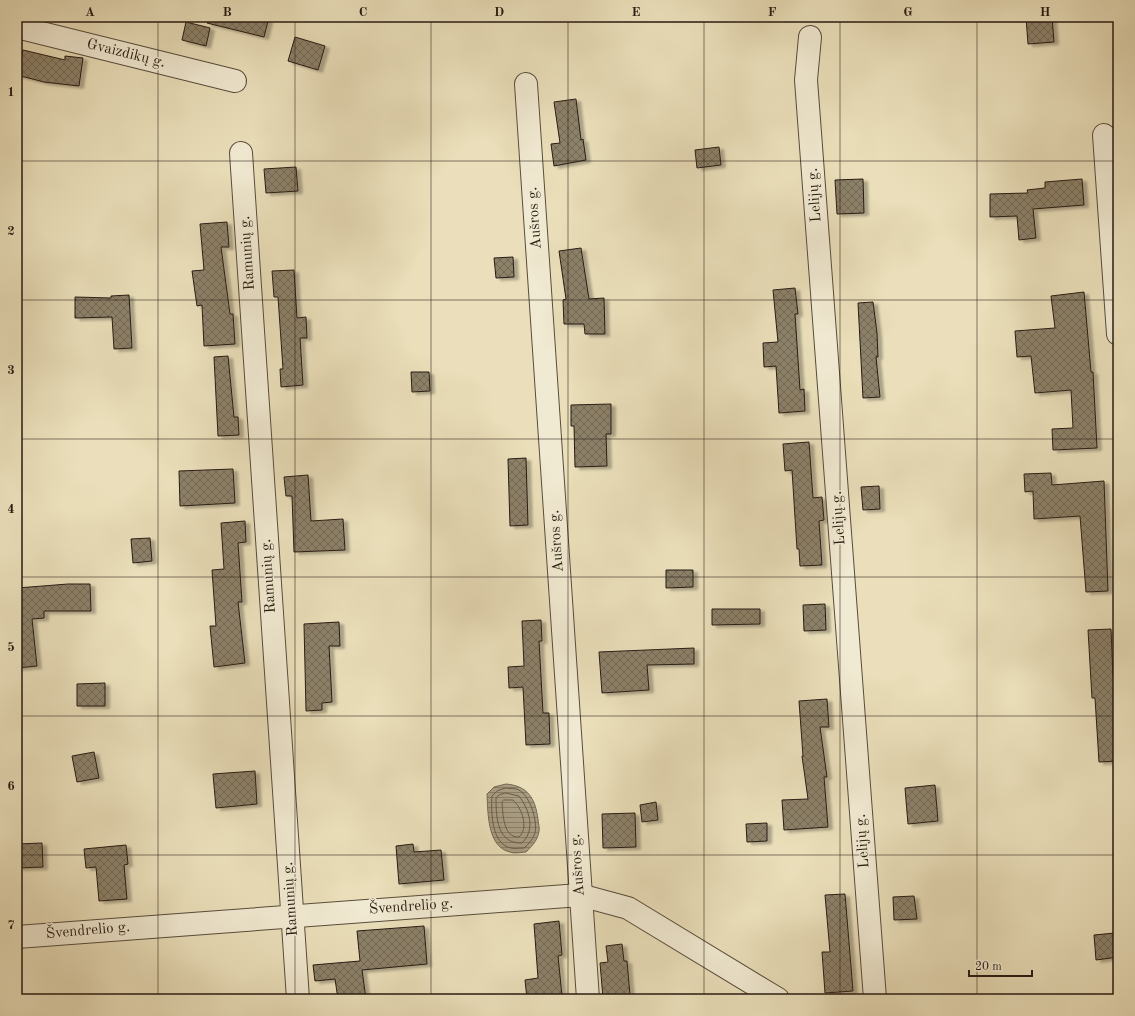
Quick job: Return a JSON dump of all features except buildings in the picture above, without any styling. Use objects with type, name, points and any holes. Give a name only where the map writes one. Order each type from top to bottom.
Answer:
[{"type":"street","name":"Gvaizdikų g.","points":[[17,27],[235,81]]},
{"type":"street","name":"Lelijų g.","points":[[810,37],[806,80],[875,999]]},
{"type":"street","name":"Aušros g.","points":[[526,84],[588,999]]},
{"type":"street","points":[[1104,135],[1118,334]]},
{"type":"street","name":"Ramunių g.","points":[[241,153],[298,999]]},
{"type":"street","name":"Švendrelio g.","points":[[17,937],[292,915],[580,895],[628,908],[778,999]]},
{"type":"water","points":[[506,784],[514,785],[525,790],[535,805],[539,830],[536,840],[526,852],[514,853],[502,849],[493,836],[490,828],[487,794],[494,787]]}]
